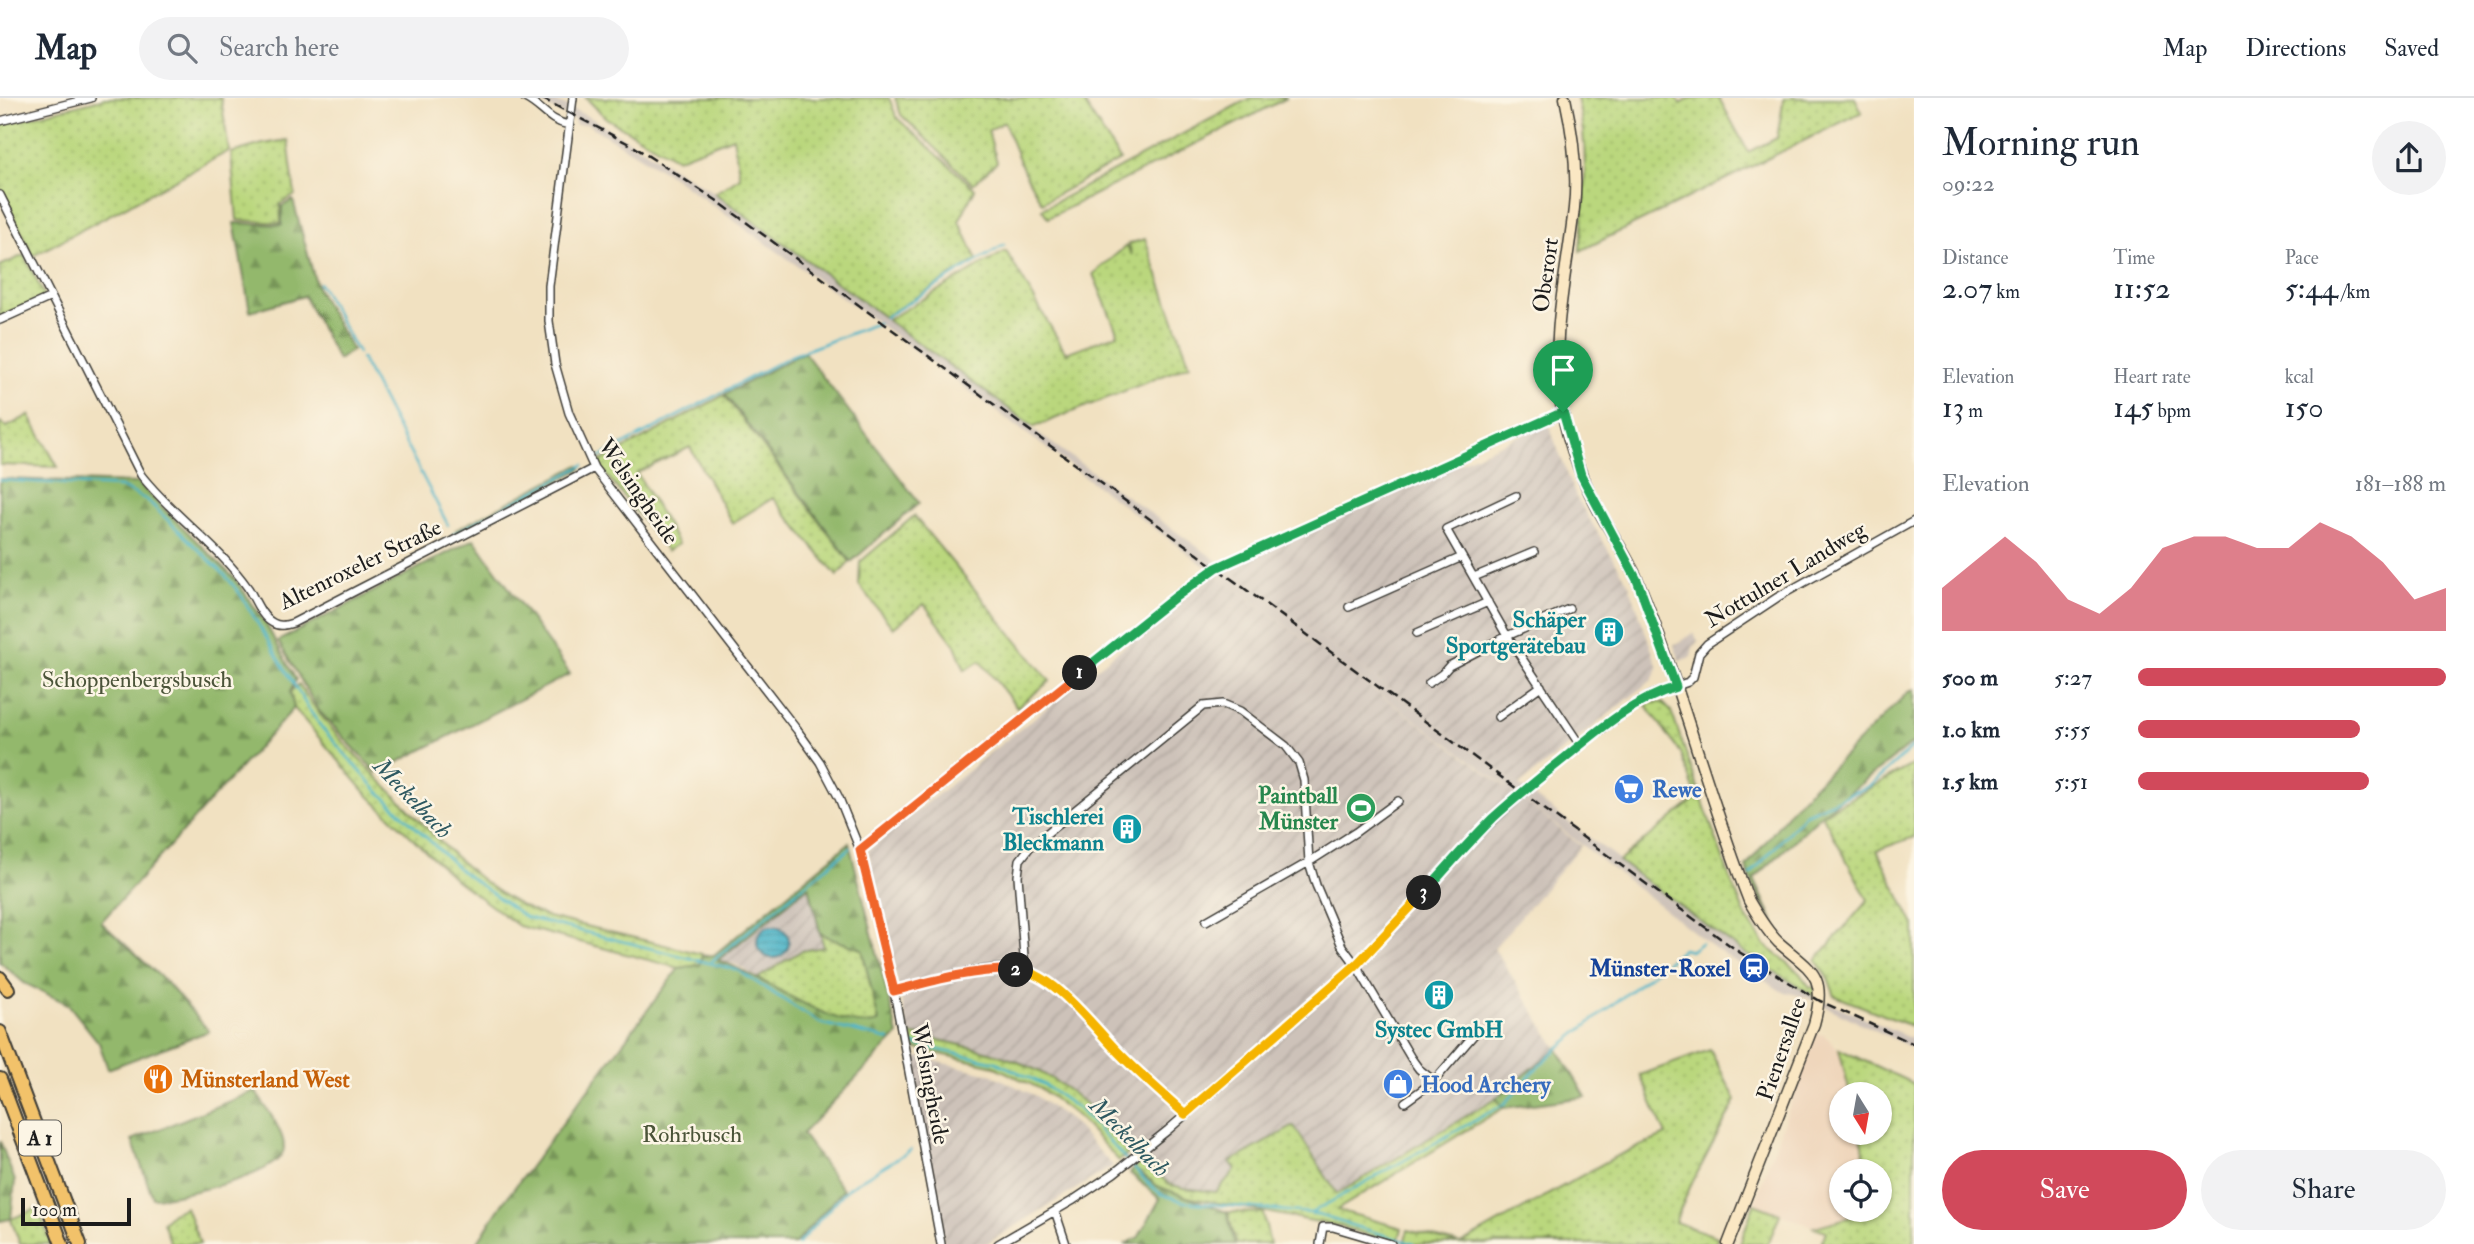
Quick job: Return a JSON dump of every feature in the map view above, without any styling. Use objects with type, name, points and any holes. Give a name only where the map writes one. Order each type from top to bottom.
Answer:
[{"type":"highway","points":[[0,978],[8,989]]},
{"type":"highway","name":"A 1","points":[[0,1032],[80,1244]]},
{"type":"highway","name":"A 1","points":[[0,1079],[62,1244]]},
{"type":"main road","name":"Oberort","points":[[1564,98],[1573,139],[1575,179],[1574,206],[1557,324],[1557,374],[1563,412],[1581,475],[1637,580],[1676,687]]},
{"type":"main road","name":"Pienersallee","points":[[1676,687],[1749,901],[1771,934],[1814,974],[1820,992],[1814,1024],[1728,1244]]},
{"type":"street","points":[[0,121],[91,98]]},
{"type":"street","points":[[525,98],[557,123],[569,125]]},
{"type":"street","name":"Welsingheide","points":[[573,98],[550,277],[550,321],[561,390],[578,437],[594,468],[812,751],[844,807],[860,850],[894,991],[942,1244]]},
{"type":"street","name":"Altenroxeler Straße","points":[[0,195],[141,475],[161,499],[226,561],[269,621],[275,624],[293,623],[594,468]]},
{"type":"street","points":[[0,320],[51,297]]},
{"type":"street","points":[[860,850],[1163,607],[1216,568],[1563,412]]},
{"type":"street","points":[[1516,496],[1446,529],[1507,636],[1580,745]]},
{"type":"street","name":"Nottulner Landweg","points":[[998,1244],[1055,1211],[1134,1158],[1356,965],[1495,817],[1580,745],[1636,704],[1688,682],[1693,677],[1701,650],[1733,624],[1816,574],[1914,521]]},
{"type":"street","points":[[1474,577],[1534,552]]},
{"type":"street","points":[[1349,607],[1462,557]]},
{"type":"street","points":[[1417,633],[1488,602]]},
{"type":"street","points":[[1429,684],[1449,666],[1507,636],[1569,609]]},
{"type":"street","points":[[1498,716],[1541,686]]},
{"type":"street","points":[[1025,970],[1018,876],[1020,860],[1030,847],[1203,706],[1223,704],[1240,711],[1286,746],[1299,763],[1304,780],[1309,862],[1332,925],[1342,946],[1411,1058],[1419,1069],[1434,1081]]},
{"type":"street","points":[[1206,921],[1309,862],[1398,801]]},
{"type":"street","points":[[894,991],[963,973],[990,969],[1025,970],[1060,991],[1121,1056],[1185,1114]]},
{"type":"street","points":[[1405,1101],[1434,1081],[1479,1030]]},
{"type":"street","points":[[1055,1211],[1066,1244]]},
{"type":"street","points":[[1320,1244],[1323,1227],[1333,1227],[1391,1244]]},
{"type":"shaded area","points":[[531,98],[549,98],[593,119],[715,193],[1029,422],[1032,429],[1216,560],[1209,569],[875,321],[673,177],[587,124],[576,125],[574,120]]},
{"type":"shaded area","points":[[1548,423],[1576,497],[1629,584],[1658,668],[1652,680],[1519,785],[1226,567]]},
{"type":"shaded area","points":[[1226,567],[1743,952],[1816,997],[1914,1039],[1914,1049],[1806,997],[1781,991],[1716,949],[1512,791],[1509,793],[1504,790],[1506,786],[1215,574]]},
{"type":"shaded area","points":[[1215,574],[1506,787],[1504,789],[1512,791],[1581,846],[1494,948],[1557,1048],[1496,1098],[1337,1194],[1230,1162],[1236,1169],[1216,1192],[1169,1184],[1090,1106],[996,1053],[909,1034],[868,850]]},
{"type":"shaded area","points":[[1694,633],[1698,641],[1693,647],[1691,657],[1680,661],[1674,645]]},
{"type":"shaded area","points":[[809,886],[824,947],[778,964],[758,978],[737,965],[718,960]]},
{"type":"shaded area","points":[[1816,1034],[1824,1035],[1839,1049],[1847,1082],[1829,1082],[1829,1145],[1862,1145],[1865,1159],[1829,1159],[1829,1222],[1833,1222],[1814,1227],[1754,1204]]},
{"type":"shaded area","points":[[910,1055],[990,1074],[1036,1096],[1072,1122],[1113,1166],[986,1244],[944,1244]]},
{"type":"green space","points":[[105,98],[221,98],[229,151],[33,256],[0,188],[0,125]]},
{"type":"green space","points":[[586,98],[889,98],[897,118],[975,189],[959,221],[977,260],[884,317],[715,193],[740,177],[733,137],[677,159],[606,118]]},
{"type":"green space","points":[[895,98],[1081,98],[1120,160],[1042,203],[1024,172],[1004,122],[988,131],[997,162],[973,184],[901,115]]},
{"type":"green space","points":[[1250,98],[1287,98],[1048,218],[1042,209]]},
{"type":"green space","points":[[1577,98],[1677,98],[1680,104],[1691,98],[1719,98],[1748,152],[1777,138],[1784,98],[1855,98],[1862,112],[1580,251],[1585,155]]},
{"type":"green space","points":[[288,140],[295,195],[280,204],[281,223],[237,220],[231,153]]},
{"type":"green space","points":[[293,200],[318,291],[352,350],[338,360],[304,296],[250,311],[234,223],[282,225],[282,206]]},
{"type":"green space","points":[[1145,239],[1190,365],[1034,427],[887,320],[1006,251],[1066,353],[1118,334],[1093,274],[1126,246],[1132,255],[1128,244]]},
{"type":"green space","points":[[24,255],[45,297],[0,317],[0,266]]},
{"type":"green space","points":[[804,352],[919,503],[851,562],[725,394]]},
{"type":"green space","points":[[724,395],[850,562],[837,576],[773,498],[732,523],[690,447],[637,473],[678,544],[667,551],[597,463]]},
{"type":"green space","points":[[29,415],[58,467],[0,465],[0,422],[7,427]]},
{"type":"green space","points":[[579,465],[581,469],[459,535],[456,530]]},
{"type":"green space","name":"Schoppenbergsbusch","points":[[0,479],[138,483],[235,579],[265,622],[296,680],[290,692],[294,708],[101,922],[167,983],[209,1031],[108,1069],[99,1043],[68,1004],[24,983],[0,962]]},
{"type":"green space","points":[[914,516],[1050,681],[1017,707],[980,661],[965,670],[955,645],[924,604],[893,628],[859,585],[860,562]]},
{"type":"green space","points":[[474,539],[570,674],[377,773],[319,711],[278,641]]},
{"type":"green space","points":[[299,684],[320,715],[358,757],[448,850],[485,882],[526,908],[548,917],[702,954],[700,965],[679,968],[519,926],[456,880],[367,794],[294,708],[290,692]]},
{"type":"green space","points":[[1914,689],[1914,742],[1822,814],[1754,879],[1776,927],[1755,890],[1746,867],[1794,806]]},
{"type":"green space","points":[[1663,703],[1671,711],[1746,917],[1765,945],[1797,970],[1810,987],[1815,987],[1816,997],[1743,952],[1619,861],[1697,798],[1681,753],[1646,705]]},
{"type":"green space","points":[[1914,764],[1914,837],[1877,850],[1914,925],[1914,1027],[1835,996],[1828,978],[1816,960],[1868,900],[1822,814]]},
{"type":"green space","name":"Rohrbusch","points":[[849,843],[898,1035],[802,1134],[843,1190],[795,1244],[476,1244],[503,1203],[679,968],[700,965],[702,956],[714,955]],"holes":[[[809,886],[820,933],[862,949],[879,1022],[862,1024],[821,1012],[718,960]]]},
{"type":"green space","points":[[820,933],[862,949],[879,1022],[865,1024],[834,1017],[758,978],[801,951],[824,947]]},
{"type":"green space","points":[[909,1034],[982,1050],[1035,1070],[1085,1103],[1133,1150],[1119,1161],[1077,1116],[1041,1089],[991,1065],[908,1047]]},
{"type":"green space","points":[[1557,1048],[1586,1097],[1503,1108],[1496,1098]]},
{"type":"green space","points":[[1839,1049],[1914,1084],[1914,1244],[1821,1244],[1826,1231],[1814,1227],[1832,1222],[1892,1222],[1892,1159],[1865,1159],[1862,1145],[1892,1145],[1892,1082],[1847,1082]]},
{"type":"green space","points":[[1710,1050],[1736,1100],[1691,1185],[1675,1222],[1718,1237],[1715,1244],[1460,1244],[1615,1157],[1666,1135],[1640,1075]]},
{"type":"green space","points":[[255,1091],[281,1135],[284,1148],[279,1158],[266,1168],[227,1183],[153,1198],[132,1140]]},
{"type":"green space","points":[[1496,1098],[1503,1108],[1337,1210],[1402,1228],[1398,1244],[1339,1226],[1187,1197],[1157,1186],[1134,1168],[1144,1161],[1169,1184],[1216,1192],[1236,1169],[1230,1162],[1294,1126],[1337,1194]]},
{"type":"green space","points":[[0,1141],[15,1181],[11,1219],[0,1221]]},
{"type":"green space","points":[[1134,1168],[1157,1186],[1227,1212],[1235,1244],[1125,1244],[1138,1238],[1160,1199],[1130,1173]]},
{"type":"green space","points":[[1754,1204],[1780,1214],[1768,1244],[1740,1244]]},
{"type":"green space","points":[[186,1207],[200,1244],[171,1244],[163,1222],[172,1213]]},
{"type":"green space","points":[[38,1208],[51,1244],[20,1244],[11,1219]]},
{"type":"green space","points":[[1228,1212],[1263,1213],[1270,1244],[1236,1244]]},
{"type":"green space","points":[[1408,1230],[1460,1244],[1404,1244]]},
{"type":"water","points":[[773,926],[784,931],[789,942],[784,953],[773,958],[762,953],[757,942],[762,931]]},
{"type":"waterway","points":[[885,317],[1004,245]]},
{"type":"waterway","points":[[319,283],[358,353]]},
{"type":"waterway","points":[[596,459],[791,356],[878,323]]},
{"type":"waterway","points":[[361,358],[448,525]]},
{"type":"waterway","points":[[453,534],[584,465]]},
{"type":"waterway","name":"Meckelbach","points":[[0,480],[121,487],[147,500],[225,575],[241,595],[308,708],[374,787],[461,871],[525,917],[737,970],[820,1023],[890,1040]]},
{"type":"waterway","points":[[1751,874],[1805,814],[1871,785],[1914,746]]},
{"type":"waterway","points":[[712,961],[850,848]]},
{"type":"waterway","points":[[1311,1213],[1504,1104],[1557,1049],[1683,949],[1690,951],[1701,943]]},
{"type":"waterway","name":"Meckelbach","points":[[912,1044],[996,1062],[1043,1084],[1080,1110],[1161,1194],[1185,1202],[1311,1213],[1414,1244]]},
{"type":"waterway","points":[[798,1244],[848,1188],[911,1150]]},
{"type":"railway","points":[[541,98],[633,146],[716,200],[1739,952],[1820,1001],[1914,1044]]},
{"type":"place","name":"Schäper Sportgerätebau","points":[[1609,632]]},
{"type":"place","name":"Rewe","points":[[1629,789]]},
{"type":"place","name":"Paintball Münster","points":[[1361,808]]},
{"type":"place","name":"Tischlerei Bleckmann","points":[[1127,829]]},
{"type":"place","name":"Münster-Roxel","points":[[1754,968]]},
{"type":"place","name":"Systec GmbH","points":[[1439,995]]},
{"type":"place","name":"Münsterland West","points":[[158,1079]]},
{"type":"place","name":"Hood Archery","points":[[1398,1084]]},
{"type":"route","points":[[1563,412],[1581,475],[1637,580],[1676,687],[1636,704],[1580,745],[1522,793],[1465,848],[1356,965],[1259,1051],[1185,1114],[1121,1056],[1060,991],[1025,970],[990,969],[963,973],[894,991],[860,850],[1174,598],[1216,568],[1563,412]]}]
